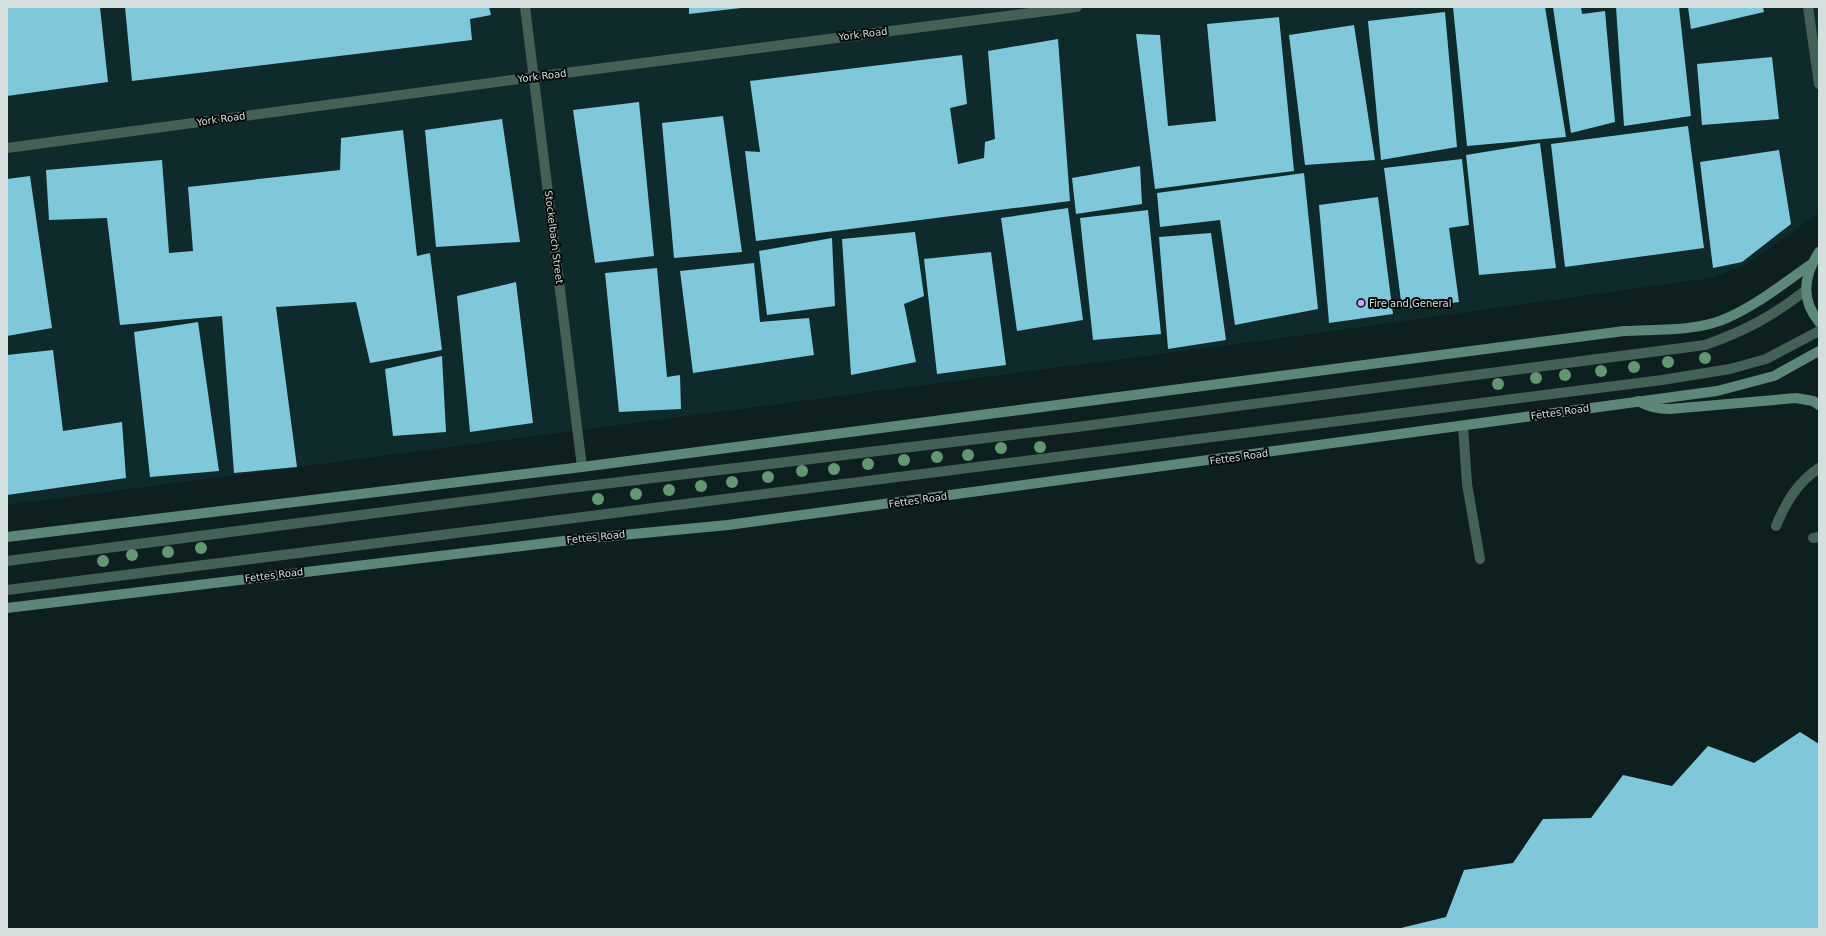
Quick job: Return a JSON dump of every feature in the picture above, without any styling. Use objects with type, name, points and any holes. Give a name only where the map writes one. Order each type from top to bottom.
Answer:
[{"type":"street","name":"Stockelbach Street","points":[[525,7],[582,467]]},
{"type":"street","name":"York Road","points":[[7,148],[534,77],[1077,7]]},
{"type":"street","points":[[1808,7],[1819,84]]},
{"type":"street","points":[[1819,252],[1810,265],[1806,281],[1807,299],[1813,315],[1819,322]]},
{"type":"street","points":[[7,537],[582,467],[1616,332],[1696,326],[1727,318],[1745,308],[1810,265]]},
{"type":"street","points":[[7,561],[553,490],[1077,427],[1705,345],[1735,334],[1760,322],[1784,307],[1806,290]]},
{"type":"street","points":[[7,590],[1662,380],[1730,369],[1766,359],[1792,347],[1819,331]]},
{"type":"street","name":"Fettes Road","points":[[7,608],[575,539],[728,525],[1717,391],[1768,378],[1819,351]]},
{"type":"street","points":[[1638,401],[1658,409],[1796,398],[1813,401],[1819,404]]},
{"type":"street","points":[[1462,426],[1467,484],[1480,559]]},
{"type":"street","points":[[1776,526],[1789,497],[1800,483],[1819,468]]},
{"type":"shaded area","points":[[7,7],[1819,7],[1819,213],[1746,265],[1711,278],[1246,343],[7,505]]},
{"type":"building","points":[[7,7],[100,7],[108,82],[7,96]]},
{"type":"building","points":[[125,7],[489,7],[491,15],[470,19],[472,40],[132,81]]},
{"type":"building","points":[[689,7],[741,7],[741,8],[689,14]]},
{"type":"building","points":[[1453,7],[1545,7],[1566,137],[1467,146]]},
{"type":"building","points":[[1553,7],[1581,7],[1582,14],[1605,11],[1615,122],[1571,133]]},
{"type":"building","points":[[1616,7],[1679,7],[1691,116],[1624,126]]},
{"type":"building","points":[[1688,7],[1763,7],[1764,12],[1691,29]]},
{"type":"building","points":[[1445,12],[1457,147],[1381,160],[1368,21]]},
{"type":"building","points":[[1279,17],[1294,171],[1155,189],[1136,34],[1160,35],[1168,126],[1216,121],[1207,24]]},
{"type":"building","points":[[1354,25],[1375,160],[1305,165],[1289,35]]},
{"type":"building","points":[[1058,39],[1070,201],[756,241],[745,151],[760,152],[750,81],[962,55],[967,104],[950,108],[958,164],[984,158],[985,142],[995,139],[988,51]]},
{"type":"building","points":[[1772,57],[1779,119],[1702,125],[1697,64]]},
{"type":"building","points":[[639,102],[654,256],[595,263],[573,110]]},
{"type":"building","points":[[723,116],[742,252],[674,258],[662,123]]},
{"type":"building","points":[[502,119],[520,242],[436,247],[425,130]]},
{"type":"building","points":[[1688,126],[1704,248],[1565,267],[1551,144]]},
{"type":"building","points":[[403,130],[417,256],[430,253],[442,350],[370,363],[356,302],[276,307],[297,467],[234,473],[222,316],[120,325],[107,218],[49,220],[46,170],[162,160],[169,253],[193,251],[188,187],[340,170],[341,138]]},
{"type":"building","points":[[1540,143],[1556,268],[1479,275],[1466,155]]},
{"type":"building","points":[[1779,150],[1791,224],[1742,262],[1713,268],[1700,162]]},
{"type":"building","points":[[1462,159],[1469,225],[1449,228],[1459,302],[1402,309],[1384,168]]},
{"type":"building","points":[[1140,166],[1142,204],[1076,214],[1072,178]]},
{"type":"building","points":[[1304,173],[1318,309],[1235,325],[1220,220],[1160,227],[1157,193]]},
{"type":"building","points":[[30,176],[52,328],[7,336],[7,179]]},
{"type":"building","points":[[1378,197],[1393,314],[1329,323],[1319,205]]},
{"type":"building","points":[[1068,208],[1083,320],[1017,331],[1001,218]]},
{"type":"building","points":[[1148,210],[1161,334],[1093,340],[1080,218]]},
{"type":"building","points":[[915,232],[924,296],[904,304],[916,362],[851,375],[842,239]]},
{"type":"building","points":[[1211,233],[1226,340],[1168,349],[1159,237]]},
{"type":"building","points":[[832,238],[835,306],[767,315],[759,251]]},
{"type":"building","points":[[991,252],[1006,365],[937,374],[924,259]]},
{"type":"building","points":[[754,263],[760,322],[809,318],[814,355],[693,373],[680,271]]},
{"type":"building","points":[[657,268],[667,377],[680,375],[681,409],[619,412],[605,273]]},
{"type":"building","points":[[516,282],[533,423],[470,432],[457,296]]},
{"type":"building","points":[[198,322],[219,471],[150,477],[134,332]]},
{"type":"building","points":[[53,350],[63,431],[122,422],[126,478],[7,495],[7,355]]},
{"type":"building","points":[[442,356],[446,432],[393,436],[385,369]]},
{"type":"building","points":[[1800,732],[1819,744],[1819,929],[1397,929],[1446,917],[1464,870],[1513,863],[1543,819],[1591,818],[1623,775],[1672,786],[1708,746],[1754,763]]},
{"type":"place","name":"Fire and General","points":[[1361,303]]}]
